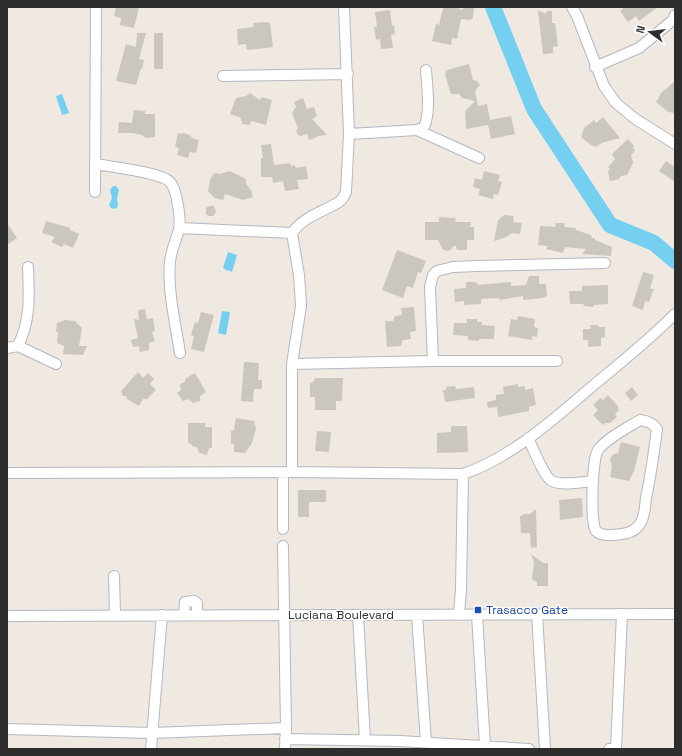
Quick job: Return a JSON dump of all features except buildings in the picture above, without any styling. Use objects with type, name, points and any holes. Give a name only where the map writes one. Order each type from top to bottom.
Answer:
[{"type":"street","points":[[95,192],[96,164],[94,57],[96,7]]},
{"type":"street","points":[[292,233],[302,222],[331,208],[339,202],[343,198],[347,181],[349,134],[348,74],[344,7]]},
{"type":"street","points":[[572,7],[577,16],[604,86],[616,103],[634,118],[675,144]]},
{"type":"street","points":[[596,67],[639,48],[673,20],[675,15]]},
{"type":"street","points":[[349,134],[417,130],[424,127],[426,122],[426,70]]},
{"type":"street","points":[[222,76],[348,74]]},
{"type":"street","points":[[417,130],[479,158]]},
{"type":"street","points":[[96,164],[156,176],[170,182],[173,186],[177,200],[179,228],[174,242],[170,269],[171,292],[180,353]]},
{"type":"street","points":[[179,228],[292,233]]},
{"type":"street","points":[[283,529],[288,472],[292,364],[301,306],[299,275],[292,233]]},
{"type":"street","points":[[433,361],[430,287],[433,275],[438,270],[453,267],[605,263]]},
{"type":"street","points":[[18,346],[27,320],[29,301],[28,267]]},
{"type":"street","points":[[7,473],[288,472],[463,474],[481,468],[500,458],[528,438],[576,401],[655,334],[675,314]]},
{"type":"street","points":[[7,348],[18,346],[56,364]]},
{"type":"street","points":[[292,364],[433,361],[557,362]]},
{"type":"street","points":[[640,420],[650,422],[654,425],[657,429],[642,521],[634,531],[626,534],[612,535],[600,534],[595,530],[593,520],[593,482],[593,467],[596,454],[603,444],[640,420]]},
{"type":"street","points":[[528,438],[546,476],[552,481],[562,483],[593,482]]},
{"type":"street","points":[[459,615],[463,474]]},
{"type":"street","points":[[283,546],[285,616],[285,744],[365,740],[400,745],[426,742],[529,749]]},
{"type":"street","points":[[114,576],[115,615]]},
{"type":"street","points":[[184,615],[185,602],[194,601],[197,603],[197,615]]},
{"type":"street","points":[[537,614],[546,749]]},
{"type":"street","points":[[614,749],[622,614]]},
{"type":"street","name":"Luciana Boulevard","points":[[7,616],[671,614]]},
{"type":"street","points":[[151,749],[162,615]]},
{"type":"street","points":[[358,615],[365,740]]},
{"type":"street","points":[[417,615],[426,742]]},
{"type":"street","points":[[477,615],[485,746]]},
{"type":"street","points":[[7,729],[152,732],[286,728]]},
{"type":"water","points":[[62,94],[69,113],[62,115],[56,96]]},
{"type":"water","points":[[113,186],[116,186],[119,190],[117,199],[118,207],[114,209],[109,205],[112,198],[110,190]]},
{"type":"water","points":[[228,252],[237,255],[232,272],[223,268]]},
{"type":"water","points":[[222,311],[230,312],[226,335],[218,333]]},
{"type":"waterway","points":[[493,7],[534,109],[610,225],[654,243],[675,261]]},
{"type":"place","name":"Trasacco Gate","points":[[478,610]]}]
